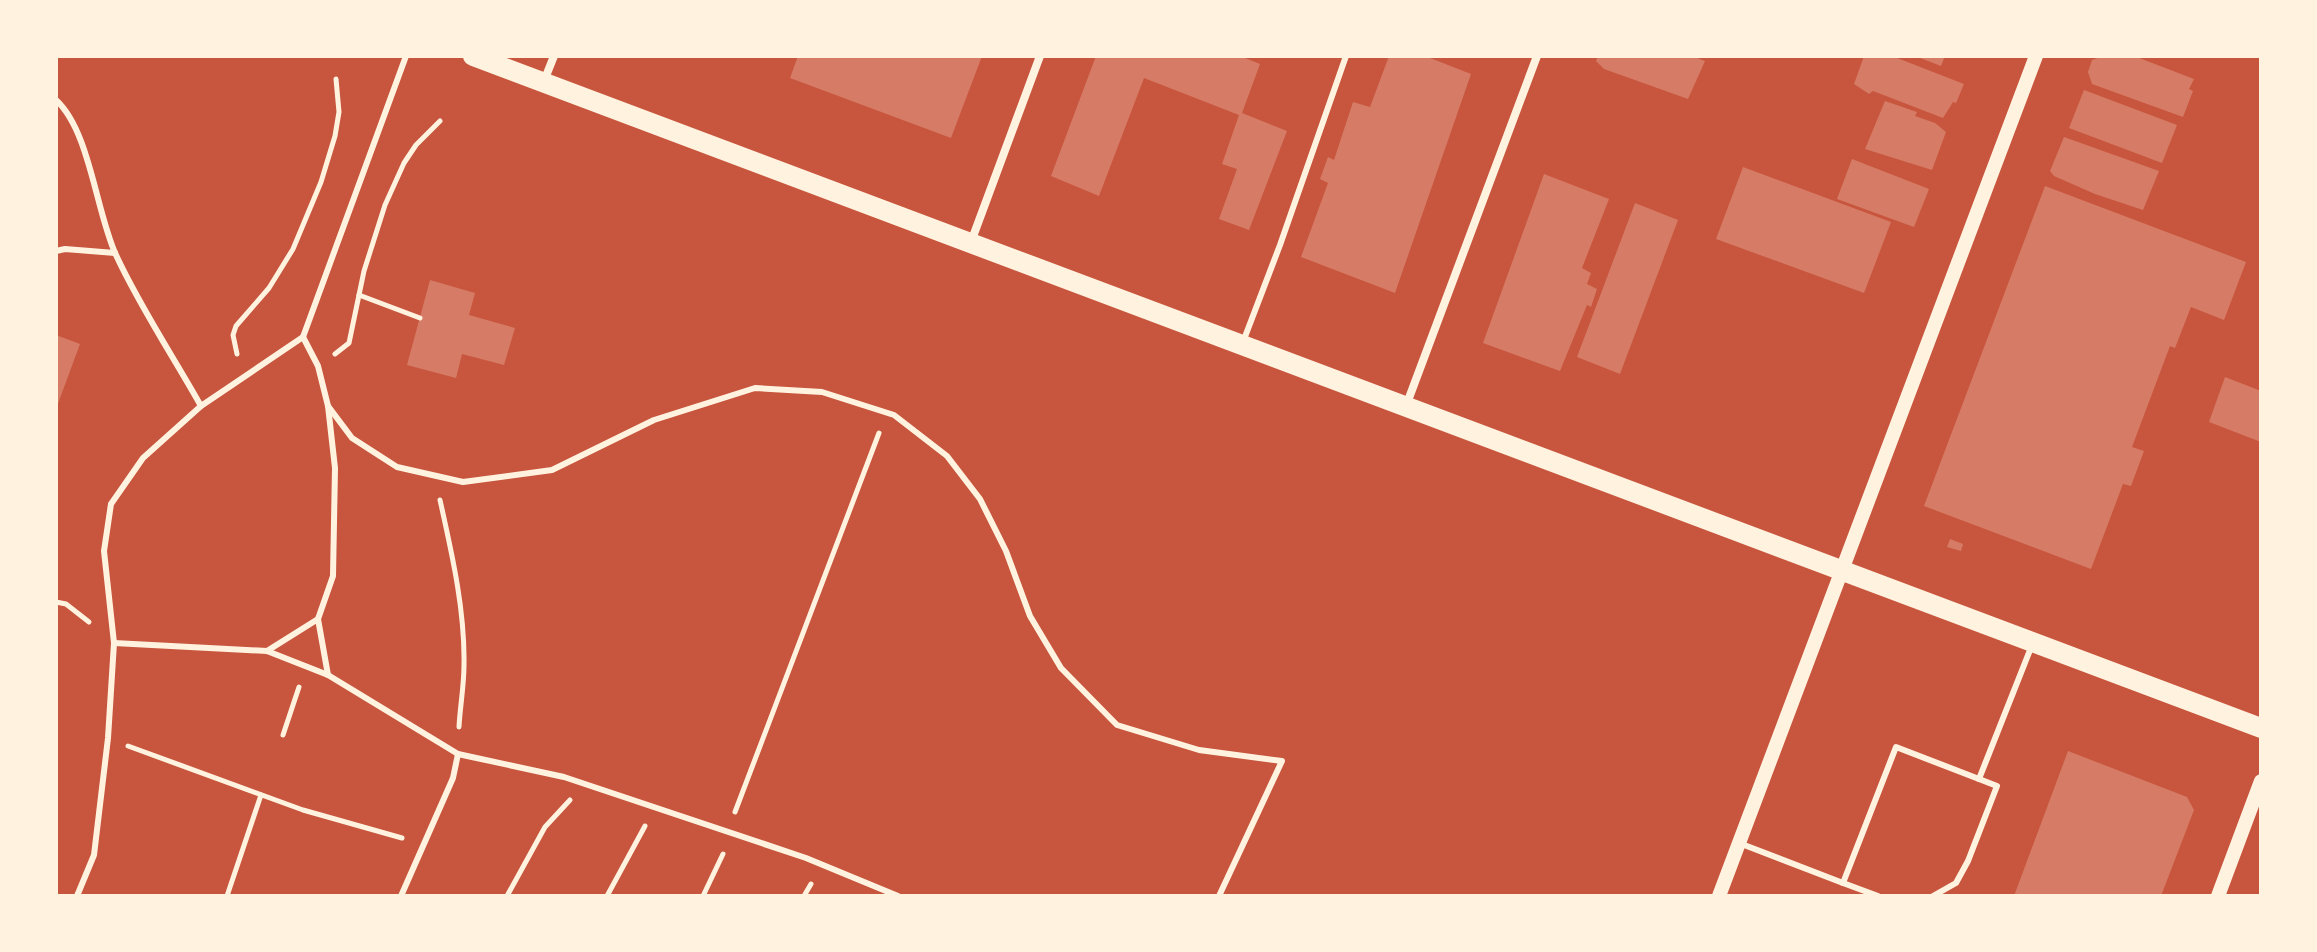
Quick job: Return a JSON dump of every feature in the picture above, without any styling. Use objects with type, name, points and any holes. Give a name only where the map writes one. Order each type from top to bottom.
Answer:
[{"type":"main road","points":[[473,56],[2261,728]]},
{"type":"street","points":[[544,83],[554,56]]},
{"type":"street","points":[[970,243],[1040,56]]},
{"type":"street","points":[[1405,407],[1537,56]]},
{"type":"street","points":[[1719,896],[2036,56]]},
{"type":"street","points":[[2218,896],[2261,781]]},
{"type":"lane","points":[[77,896],[94,855],[108,738],[114,643],[104,551],[111,504],[143,458],[201,406],[303,337],[406,56]]},
{"type":"lane","points":[[1242,345],[1346,56]]},
{"type":"lane","points":[[56,100],[68,111],[91,172],[115,253],[201,406]]},
{"type":"lane","points":[[56,251],[115,253]]},
{"type":"lane","points":[[303,337],[318,366],[328,406],[335,468],[333,576],[318,619],[328,675]]},
{"type":"lane","points":[[328,406],[352,438],[397,467],[463,482],[552,470],[654,420],[755,388],[822,392],[894,415],[947,456],[980,499],[1006,551],[1030,616],[1061,668],[1117,725],[1199,750],[1282,761],[1219,896]]},
{"type":"lane","points":[[267,651],[318,619]]},
{"type":"lane","points":[[1979,779],[2033,642]]},
{"type":"lane","points":[[114,643],[267,651],[328,675],[458,754],[564,777],[728,830],[898,896]]},
{"type":"lane","points":[[1843,883],[1896,747],[1997,786],[1968,861],[1956,883],[1933,896]]},
{"type":"lane","points":[[401,896],[453,778],[458,754]]},
{"type":"lane","points":[[1739,843],[1878,896]]},
{"type":"path","points":[[242,379],[233,335],[236,326],[269,288],[293,249],[315,196],[335,136],[339,112],[336,79]]},
{"type":"path","points":[[318,366],[349,343],[374,238],[404,163],[416,145],[440,121]]},
{"type":"path","points":[[359,295],[420,318]]},
{"type":"path","points":[[728,830],[886,413]]},
{"type":"path","points":[[435,475],[453,560],[462,632],[464,664],[458,754]]},
{"type":"path","points":[[56,602],[66,604],[90,623],[113,622]]},
{"type":"path","points":[[283,735],[305,668]]},
{"type":"path","points":[[108,738],[261,795],[424,844]]},
{"type":"path","points":[[227,896],[261,795]]},
{"type":"path","points":[[507,896],[545,827],[573,796]]},
{"type":"path","points":[[607,896],[649,819]]},
{"type":"path","points":[[703,896],[726,848]]},
{"type":"path","points":[[804,896],[811,883]]},
{"type":"building","points":[[798,56],[982,56],[951,138],[790,78]]},
{"type":"building","points":[[1096,56],[1240,56],[1260,64],[1242,113],[1287,131],[1249,230],[1219,219],[1237,169],[1222,164],[1239,115],[1144,78],[1099,196],[1051,176]]},
{"type":"building","points":[[1389,56],[1425,56],[1471,74],[1395,293],[1301,257],[1328,183],[1320,179],[1328,157],[1334,160],[1353,102],[1370,107]]},
{"type":"building","points":[[1598,56],[1692,56],[1705,61],[1688,99],[1604,69],[1596,61]]},
{"type":"building","points":[[1864,56],[1892,56],[1964,84],[1956,103],[1953,102],[1943,118],[1873,91],[1869,94],[1854,84]]},
{"type":"building","points":[[1915,56],[1945,56],[1941,66]]},
{"type":"building","points":[[2103,56],[2134,56],[2194,79],[2183,117],[2092,84],[2088,72],[2092,60]]},
{"type":"building","points":[[2084,90],[2177,125],[2162,163],[2069,128]]},
{"type":"building","points":[[1885,101],[1917,112],[1915,116],[1935,123],[1946,132],[1932,170],[1865,149]]},
{"type":"building","points":[[2064,137],[2159,171],[2143,210],[2054,176],[2050,171]]},
{"type":"building","points":[[1852,159],[1929,189],[1914,227],[1837,199]]},
{"type":"building","points":[[1743,167],[1891,222],[1864,293],[1716,239]]},
{"type":"building","points":[[1544,174],[1609,199],[1582,268],[1591,273],[1587,284],[1597,289],[1591,307],[1587,305],[1560,371],[1483,343]]},
{"type":"building","points":[[2045,186],[2246,262],[2224,320],[2191,307],[2175,348],[2170,346],[2132,447],[2144,451],[2131,486],[2123,484],[2091,569],[1924,506]]},
{"type":"building","points":[[1635,203],[1678,220],[1620,374],[1577,357]]},
{"type":"building","points":[[430,280],[475,293],[469,315],[515,328],[504,365],[462,354],[456,378],[407,365]]},
{"type":"building","points":[[56,335],[80,344],[56,409]]},
{"type":"building","points":[[2225,377],[2261,391],[2261,442],[2209,422]]},
{"type":"building","points":[[1950,539],[1963,544],[1961,551],[1947,547]]},
{"type":"building","points":[[2068,751],[2187,797],[2194,810],[2161,896],[2014,896]]}]
